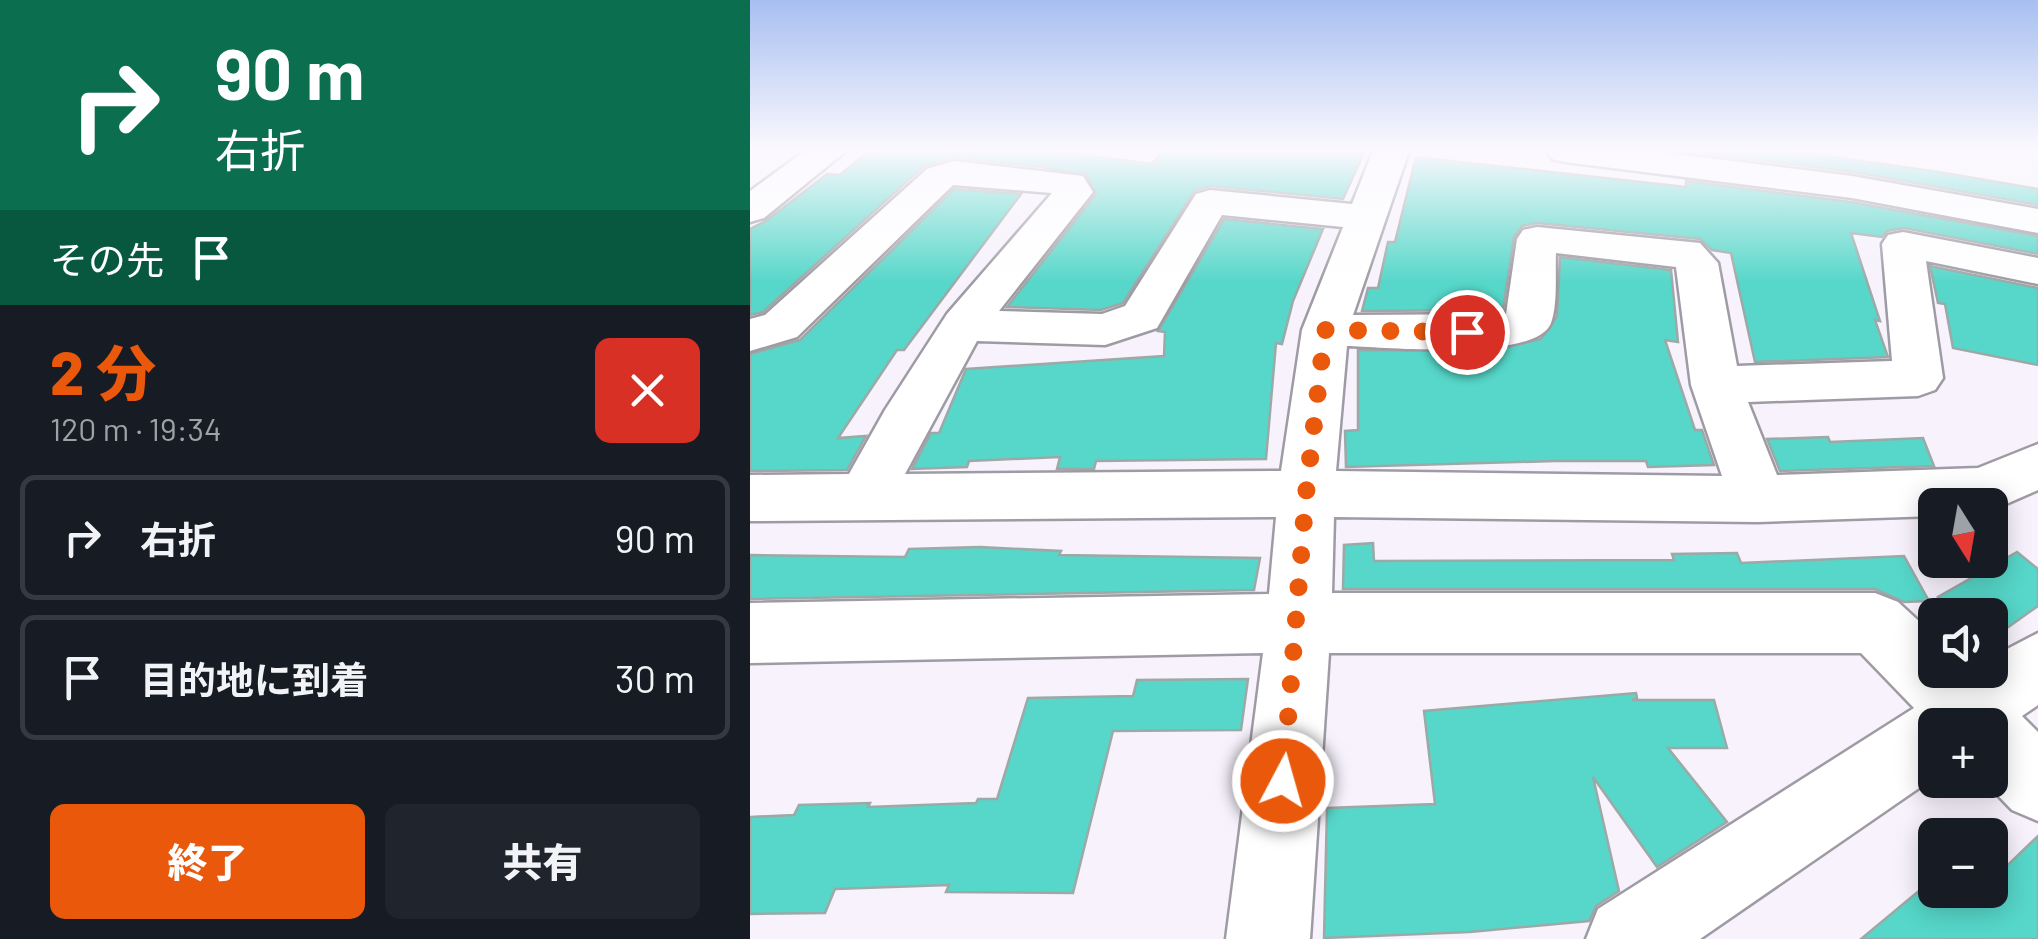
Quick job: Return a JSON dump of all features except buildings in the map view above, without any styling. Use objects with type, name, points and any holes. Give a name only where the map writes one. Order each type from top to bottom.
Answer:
[{"type":"street","points":[[750,210],[770,195]]},
{"type":"street","points":[[750,335],[781,326],[920,195]]},
{"type":"street","points":[[866,496],[903,424],[963,325],[1072,195]]},
{"type":"street","points":[[1268,939],[1299,624],[1306,494],[1325,330],[1374,195]]},
{"type":"street","points":[[1890,195],[2038,221]]},
{"type":"street","points":[[963,325],[1105,330],[1141,317],[1210,202],[1365,217]]},
{"type":"street","points":[[1325,330],[1502,333],[1528,323],[1538,238],[1685,252],[1697,263],[1716,385],[1758,499]]},
{"type":"street","points":[[1716,385],[1918,378],[1903,244],[2038,270]]},
{"type":"street","points":[[750,498],[1306,494],[1758,499],[1984,492],[2038,466]]},
{"type":"street","points":[[750,633],[1299,624],[1876,623],[1949,708]]},
{"type":"street","points":[[1987,708],[2038,665]]},
{"type":"street","points":[[1628,939],[1918,757]]},
{"type":"street","points":[[2008,761],[2038,784]]},
{"type":"route","points":[[1283,781],[1299,624],[1306,494],[1325,330],[1467,332]]}]
